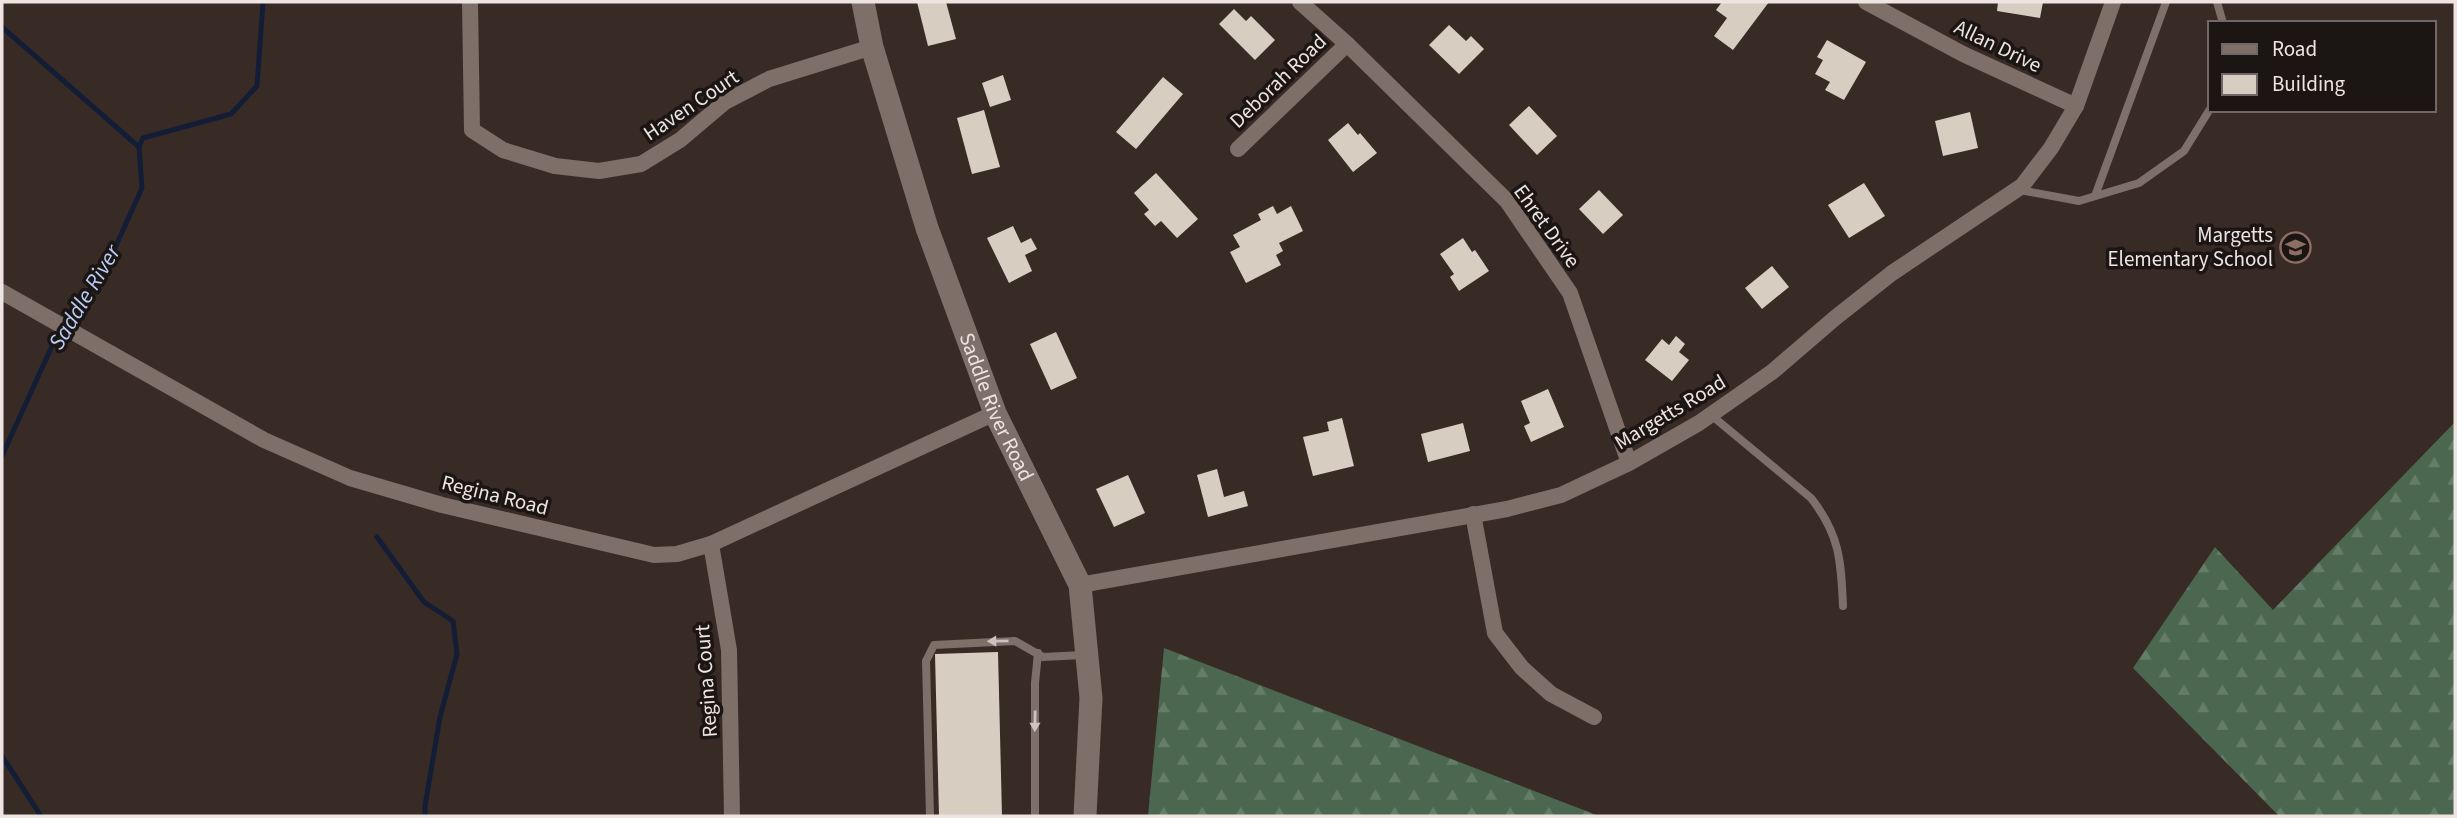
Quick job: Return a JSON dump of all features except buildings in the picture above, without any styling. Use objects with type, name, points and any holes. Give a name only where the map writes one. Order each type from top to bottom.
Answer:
[{"type":"main road","name":"Saddle River Road","points":[[863,2],[872,47],[927,228],[995,414],[1080,585],[1091,698],[1085,816]]},
{"type":"street","name":"Haven Court","points":[[470,2],[472,130],[503,150],[555,166],[599,171],[641,164],[680,140],[725,102],[769,79],[872,47]]},
{"type":"street","name":"Ehret Drive","points":[[1300,2],[1347,44],[1507,201],[1570,293],[1629,463]]},
{"type":"street","name":"Allan Drive","points":[[1866,2],[1963,54],[2076,106]]},
{"type":"street","name":"Margetts Road","points":[[1080,585],[1507,509],[1561,495],[1629,463],[1711,415],[1772,372],[1892,273],[2022,186],[2051,148],[2076,106],[2113,2]]},
{"type":"street","name":"Deborah Road","points":[[1238,149],[1347,44]]},
{"type":"street","name":"Regina Road","points":[[2,292],[264,440],[350,478],[442,505],[654,555],[677,554],[711,544],[995,414]]},
{"type":"street","points":[[1473,514],[1495,633],[1522,668],[1551,694],[1594,717]]},
{"type":"street","name":"Regina Court","points":[[711,544],[729,650],[733,816]]},
{"type":"lane","points":[[2095,196],[2166,2]]},
{"type":"lane","points":[[2217,2],[2222,21]]},
{"type":"lane","points":[[2017,189],[2079,201],[2139,183],[2184,151],[2208,112]]},
{"type":"lane","points":[[1711,415],[1811,498],[1824,514],[1833,530],[1841,565],[1843,606]]},
{"type":"lane","points":[[930,816],[926,661],[934,645],[1015,641],[1044,657],[1086,655]]},
{"type":"lane","points":[[1035,816],[1035,683],[1038,653]]},
{"type":"green space","points":[[2455,422],[2455,816],[2279,816],[2133,668],[2215,547],[2273,610]]},
{"type":"green space","points":[[1164,648],[1599,816],[1148,816]]},
{"type":"waterway","points":[[139,147],[143,138],[231,114],[257,86],[263,2]]},
{"type":"waterway","name":"Saddle River","points":[[2,27],[139,147],[142,188],[109,261],[52,346],[2,456]]},
{"type":"waterway","points":[[377,537],[424,602],[453,621],[457,654],[440,717],[425,816]]},
{"type":"waterway","name":"Saddle River","points":[[2,756],[41,816]]},
{"type":"place","name":"Margetts Elementary School","points":[[2296,247]]}]
